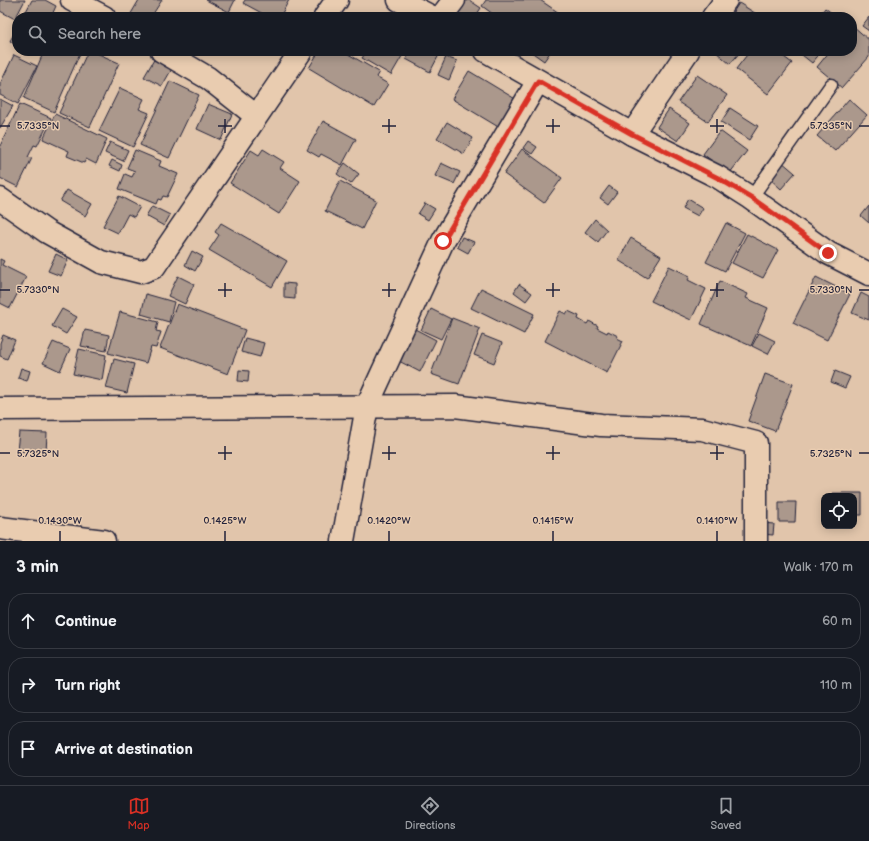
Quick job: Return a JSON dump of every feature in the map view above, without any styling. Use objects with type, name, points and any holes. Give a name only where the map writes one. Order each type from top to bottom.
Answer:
[{"type":"street","points":[[72,0],[95,12]]},
{"type":"street","points":[[329,12],[337,0]]},
{"type":"street","points":[[399,0],[422,12]]},
{"type":"street","points":[[444,12],[454,0]]},
{"type":"street","points":[[717,12],[726,0]]},
{"type":"street","points":[[171,56],[208,78],[256,116]]},
{"type":"street","points":[[0,198],[47,232],[102,262],[141,272],[154,267],[298,56]]},
{"type":"street","points":[[495,56],[632,134],[718,178],[752,198],[828,253],[869,274]]},
{"type":"street","points":[[632,134],[685,56]]},
{"type":"street","points":[[343,541],[367,406],[443,241],[538,81]]},
{"type":"street","points":[[0,409],[455,406],[601,425],[702,429],[756,443],[756,541]]},
{"type":"street","points":[[0,528],[104,541]]},
{"type":"lane","points":[[752,198],[831,85]]},
{"type":"building","points":[[0,0],[25,0],[19,12],[12,12],[12,17],[0,11]]},
{"type":"building","points":[[32,0],[45,0],[56,6],[53,12],[26,12]]},
{"type":"building","points":[[139,0],[162,0],[154,12],[132,12]]},
{"type":"building","points":[[206,0],[235,0],[229,12]]},
{"type":"building","points":[[245,0],[289,0],[283,12],[260,12],[243,3]]},
{"type":"building","points":[[465,0],[469,0],[481,8],[478,12],[456,12]]},
{"type":"building","points":[[486,0],[540,0],[558,12],[490,12],[482,6]]},
{"type":"building","points":[[739,3],[753,12],[733,12]]},
{"type":"building","points":[[825,8],[830,12],[822,12]]},
{"type":"building","points":[[869,17],[869,31],[862,26]]},
{"type":"building","points":[[857,29],[869,40],[869,57],[842,88],[817,67],[826,56],[857,56]]},
{"type":"building","points":[[14,56],[37,66],[18,104],[0,95],[0,84]]},
{"type":"building","points":[[42,56],[79,56],[54,112],[24,98]]},
{"type":"building","points":[[86,56],[103,56],[119,63],[90,127],[59,113]]},
{"type":"building","points":[[316,56],[352,56],[379,72],[376,77],[388,84],[374,107],[309,68]]},
{"type":"building","points":[[363,56],[402,56],[391,75],[362,58]]},
{"type":"building","points":[[408,56],[438,56],[430,72],[406,59]]},
{"type":"building","points":[[537,56],[548,56],[544,61]]},
{"type":"building","points":[[721,56],[737,56],[730,64]]},
{"type":"building","points":[[746,56],[783,56],[792,63],[768,94],[736,69]]},
{"type":"building","points":[[803,56],[818,56],[812,63]]},
{"type":"building","points":[[446,57],[457,61],[449,80],[438,75]]},
{"type":"building","points":[[155,58],[173,67],[162,86],[144,77]]},
{"type":"building","points":[[469,71],[517,100],[500,128],[452,99]]},
{"type":"building","points":[[697,75],[727,95],[708,122],[678,102]]},
{"type":"building","points":[[170,81],[199,95],[169,158],[140,145]]},
{"type":"building","points":[[120,88],[144,99],[139,109],[149,113],[133,147],[99,131]]},
{"type":"building","points":[[0,99],[13,106],[0,128]]},
{"type":"building","points":[[849,99],[867,115],[835,151],[817,136]]},
{"type":"building","points":[[20,104],[51,118],[37,146],[34,145],[28,157],[32,158],[18,187],[0,178],[0,146]]},
{"type":"building","points":[[208,104],[232,114],[221,140],[197,129]]},
{"type":"building","points":[[730,108],[758,126],[749,140],[721,122]]},
{"type":"building","points":[[669,109],[690,123],[678,141],[657,127]]},
{"type":"building","points":[[55,114],[107,139],[96,164],[86,159],[84,163],[67,156],[69,151],[43,139]]},
{"type":"building","points":[[323,121],[356,139],[342,165],[321,154],[319,157],[307,150]]},
{"type":"building","points":[[447,122],[473,138],[464,154],[437,138]]},
{"type":"building","points":[[720,131],[747,151],[729,174],[703,154]]},
{"type":"building","points":[[528,141],[537,147],[532,154],[523,148]]},
{"type":"building","points":[[110,142],[128,150],[123,161],[105,153]]},
{"type":"building","points":[[263,149],[284,162],[280,168],[300,181],[279,214],[230,183],[251,150],[259,155]]},
{"type":"building","points":[[522,149],[562,178],[544,203],[504,174]]},
{"type":"building","points":[[135,150],[161,161],[159,166],[178,174],[167,197],[163,196],[161,200],[158,199],[156,204],[119,189],[125,174],[132,177],[135,171],[127,168]]},
{"type":"building","points":[[112,160],[122,165],[120,171],[109,166]]},
{"type":"building","points":[[781,161],[795,173],[781,189],[768,177]]},
{"type":"building","points":[[345,163],[359,174],[351,184],[337,174]]},
{"type":"building","points":[[441,163],[460,172],[454,184],[435,176]]},
{"type":"building","points":[[340,181],[376,200],[362,229],[325,211]]},
{"type":"building","points":[[609,186],[617,192],[608,204],[600,198]]},
{"type":"building","points":[[67,190],[92,204],[85,216],[60,201]]},
{"type":"building","points":[[119,196],[140,207],[134,217],[128,214],[118,233],[103,226]]},
{"type":"building","points":[[688,199],[703,208],[698,216],[683,208]]},
{"type":"building","points":[[425,203],[435,209],[428,220],[418,214]]},
{"type":"building","points":[[152,206],[170,215],[164,226],[146,216]]},
{"type":"building","points":[[869,206],[869,223],[861,216]]},
{"type":"building","points":[[595,219],[607,230],[598,242],[585,232]]},
{"type":"building","points":[[221,223],[287,261],[272,287],[209,250],[219,235],[215,232]]},
{"type":"building","points":[[726,223],[745,233],[725,271],[706,262]]},
{"type":"building","points":[[747,234],[778,250],[763,278],[732,263]]},
{"type":"building","points":[[462,237],[474,242],[468,253],[457,247]]},
{"type":"building","points":[[631,238],[661,256],[647,278],[618,260]]},
{"type":"building","points":[[192,251],[203,257],[195,271],[185,265]]},
{"type":"building","points":[[56,254],[68,260],[61,276],[48,271]]},
{"type":"building","points":[[0,259],[4,261],[2,265],[26,277],[10,308],[0,303]]},
{"type":"building","points":[[669,266],[690,276],[688,280],[706,289],[691,320],[651,301]]},
{"type":"building","points":[[178,276],[194,284],[185,304],[168,296]]},
{"type":"building","points":[[816,277],[850,294],[827,340],[793,323]]},
{"type":"building","points":[[720,281],[748,294],[746,298],[768,308],[751,346],[701,324]]},
{"type":"building","points":[[284,283],[295,284],[295,299],[284,298]]},
{"type":"building","points":[[519,284],[532,293],[526,301],[514,292]]},
{"type":"building","points":[[481,288],[534,314],[524,334],[471,308]]},
{"type":"building","points":[[861,293],[869,297],[869,320],[852,313]]},
{"type":"building","points":[[146,294],[174,302],[169,322],[141,314]]},
{"type":"building","points":[[177,304],[245,330],[228,374],[160,348]]},
{"type":"building","points":[[62,309],[77,317],[66,334],[52,326]]},
{"type":"building","points":[[431,309],[451,319],[441,339],[421,330]]},
{"type":"building","points":[[560,311],[566,314],[568,311],[579,316],[578,319],[587,324],[589,321],[598,326],[597,328],[618,336],[617,338],[623,341],[607,373],[545,341]]},
{"type":"building","points":[[120,312],[158,322],[156,331],[161,332],[156,348],[151,347],[146,363],[108,353]]},
{"type":"building","points":[[452,318],[480,329],[459,384],[431,374]]},
{"type":"building","points":[[413,328],[436,340],[420,372],[397,360]]},
{"type":"building","points":[[85,330],[109,335],[106,351],[81,346]]},
{"type":"building","points":[[759,333],[775,341],[768,354],[752,346]]},
{"type":"building","points":[[3,335],[15,340],[7,359],[0,356],[0,343]]},
{"type":"building","points":[[482,335],[502,343],[494,363],[474,355]]},
{"type":"building","points":[[245,338],[264,343],[260,357],[241,352]]},
{"type":"building","points":[[53,342],[70,349],[60,371],[43,363]]},
{"type":"building","points":[[79,349],[106,355],[102,380],[73,374]]},
{"type":"building","points":[[114,359],[134,364],[127,393],[106,388]]},
{"type":"building","points":[[21,368],[30,371],[27,381],[18,378]]},
{"type":"building","points":[[239,370],[249,371],[248,382],[238,381]]},
{"type":"building","points":[[835,371],[850,377],[845,388],[831,382]]},
{"type":"building","points":[[765,374],[793,384],[775,431],[748,421]]},
{"type":"building","points":[[19,432],[47,433],[46,453],[17,451]]},
{"type":"building","points":[[857,493],[862,493],[862,515],[857,515]]},
{"type":"building","points":[[779,502],[796,502],[795,522],[779,522]]},
{"type":"building","points":[[762,523],[774,524],[773,535],[761,534]]},
{"type":"route","points":[[443,241],[538,81],[632,134],[718,178],[752,198],[828,253]]}]
